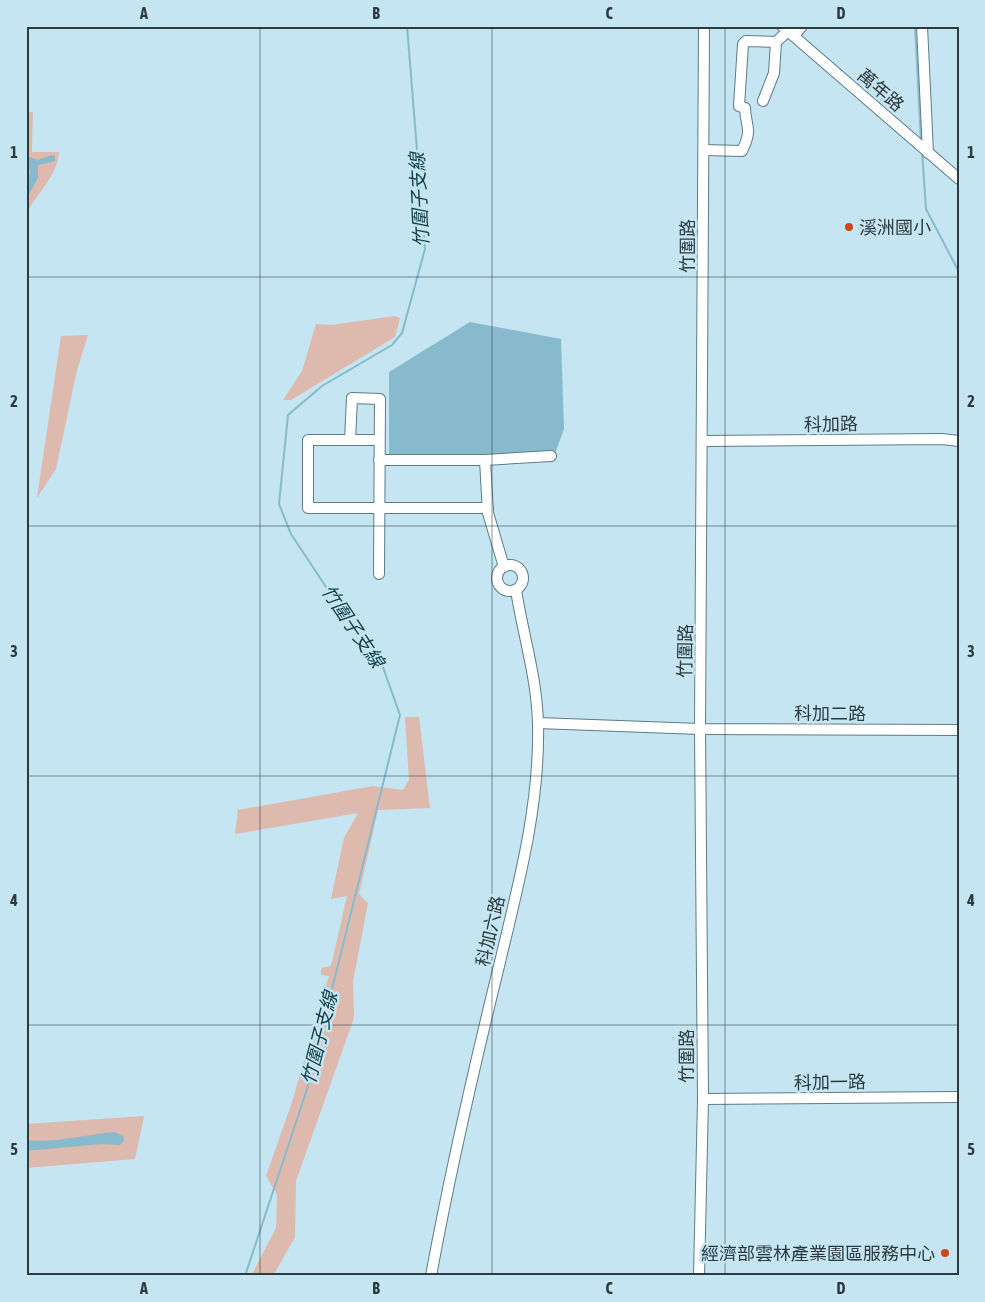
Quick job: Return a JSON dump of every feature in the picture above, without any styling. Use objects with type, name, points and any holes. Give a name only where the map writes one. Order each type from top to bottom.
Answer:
[{"type":"street","name":"竹圍路","points":[[699,1276],[703,1099],[700,729],[704,26]]},
{"type":"street","points":[[763,101],[774,73],[776,42],[788,31],[802,26]]},
{"type":"street","points":[[922,26],[924,149]]},
{"type":"street","name":"萬年路","points":[[788,31],[959,179]]},
{"type":"street","points":[[704,150],[742,151],[747,140],[748,130],[744,108],[739,106],[743,44],[746,41],[776,42]]},
{"type":"street","points":[[350,440],[352,398],[380,399],[379,574]]},
{"type":"street","name":"科加路","points":[[703,441],[942,438],[959,441]]},
{"type":"street","points":[[379,440],[308,440],[308,508],[488,508]]},
{"type":"street","points":[[379,460],[485,460],[551,456]]},
{"type":"street","points":[[485,460],[488,508],[504,567]]},
{"type":"street","points":[[504,567],[516,567],[522,574],[522,583],[516,590],[504,590],[498,584],[498,572],[504,567]]},
{"type":"street","name":"科加六路","points":[[431,1276],[446,1198],[529,836],[535,796],[538,723],[534,680],[516,590]]},
{"type":"street","name":"科加二路","points":[[538,723],[700,729],[959,730]]},
{"type":"street","name":"科加一路","points":[[703,1099],[959,1096]]},
{"type":"shaded area","points":[[26,112],[33,112],[32,152],[59,152],[51,177],[26,214]]},
{"type":"shaded area","points":[[395,316],[400,318],[395,337],[291,400],[283,400],[302,371],[316,324],[331,325]]},
{"type":"shaded area","points":[[88,335],[77,370],[56,469],[37,498],[61,336]]},
{"type":"shaded area","points":[[405,717],[419,717],[430,808],[378,810],[359,894],[368,903],[353,981],[354,1018],[296,1181],[295,1237],[273,1276],[251,1276],[276,1228],[277,1195],[266,1176],[292,1102],[329,976],[321,975],[321,968],[331,966],[347,896],[331,899],[344,838],[358,813],[235,834],[238,810],[373,786],[403,790],[409,780]]},
{"type":"shaded area","points":[[144,1116],[135,1159],[26,1168],[26,1124]]},
{"type":"water","points":[[52,155],[55,156],[55,161],[38,165],[38,178],[26,200],[26,188],[30,172],[27,156],[38,160]]},
{"type":"water","points":[[470,322],[561,339],[564,429],[554,456],[389,459],[389,372]]},
{"type":"water","points":[[114,1132],[123,1136],[124,1141],[120,1145],[101,1144],[26,1151],[26,1140],[59,1140]]},
{"type":"waterway","name":"竹圍子支線","points":[[245,1276],[308,1086],[400,715],[380,659],[332,596],[291,534],[279,504],[288,415],[322,386],[392,345],[402,333],[425,249],[407,26]]},
{"type":"waterway","points":[[915,26],[921,141]]},
{"type":"waterway","points":[[922,151],[926,209],[959,272]]},
{"type":"place","name":"溪洲國小","points":[[849,227]]},
{"type":"place","name":"經濟部雲林產業園區服務中心","points":[[945,1253]]}]
